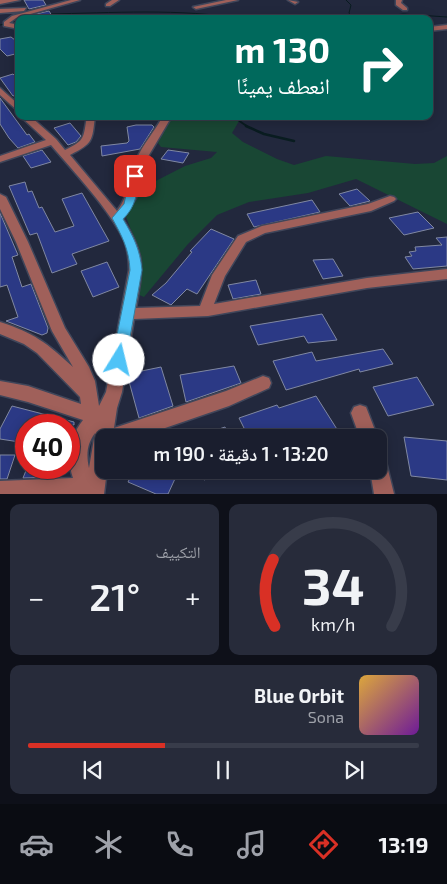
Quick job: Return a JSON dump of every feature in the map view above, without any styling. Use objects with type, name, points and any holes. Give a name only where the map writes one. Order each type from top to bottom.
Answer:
[{"type":"street","points":[[0,2],[17,0]]},
{"type":"street","points":[[24,15],[77,0]]},
{"type":"street","points":[[108,5],[116,0]]},
{"type":"street","points":[[196,6],[235,0]]},
{"type":"street","points":[[399,0],[398,4],[404,9]]},
{"type":"street","points":[[0,11],[49,8]]},
{"type":"street","points":[[15,18],[6,24],[15,27]]},
{"type":"street","points":[[433,29],[447,27]]},
{"type":"street","points":[[5,33],[15,29]]},
{"type":"street","points":[[0,90],[15,106]]},
{"type":"street","points":[[31,120],[53,141],[117,218],[130,240],[135,255],[136,270],[114,392],[84,431],[77,454],[78,466],[90,492]]},
{"type":"street","points":[[64,154],[84,144],[88,136],[90,120]]},
{"type":"street","points":[[117,218],[126,211],[141,160],[166,120]]},
{"type":"street","points":[[0,159],[53,141]]},
{"type":"street","points":[[0,197],[22,242],[59,331],[81,367],[88,393],[99,413],[103,429]]},
{"type":"street","points":[[205,310],[219,275],[242,238],[262,230],[371,207],[390,199]]},
{"type":"street","points":[[128,313],[152,314],[205,310],[398,278],[447,274]]},
{"type":"street","points":[[0,328],[29,340],[42,348],[88,393]]},
{"type":"street","points":[[135,429],[229,398],[263,384]]},
{"type":"street","points":[[0,388],[99,413]]},
{"type":"street","points":[[360,413],[366,429]]},
{"type":"street","points":[[90,492],[95,474]]},
{"type":"street","points":[[381,479],[384,494]]},
{"type":"street","points":[[0,491],[90,492]]},
{"type":"green space","points":[[169,120],[240,120],[232,133],[243,142],[277,159],[294,165],[326,156],[415,164],[434,163],[447,156],[447,224],[356,179],[308,193],[249,202],[217,215],[188,244],[144,297],[137,294],[138,248],[126,217],[137,187],[144,187],[185,166],[211,158],[217,152],[161,147],[158,143]]},
{"type":"building","points":[[24,0],[43,0],[46,5],[29,9]]},
{"type":"building","points":[[49,11],[52,15],[32,15]]},
{"type":"building","points":[[11,37],[15,40],[15,54],[7,56],[0,49],[0,39]]},
{"type":"building","points":[[13,74],[15,76],[15,95],[13,96],[0,78]]},
{"type":"building","points":[[0,98],[15,120],[35,142],[18,148],[0,124]]},
{"type":"building","points":[[70,123],[81,136],[76,142],[68,145],[54,128]]},
{"type":"building","points":[[152,125],[154,127],[140,149],[102,156],[101,146],[127,143],[129,141],[127,127]]},
{"type":"building","points":[[42,150],[51,162],[31,168],[23,156]]},
{"type":"building","points":[[168,150],[189,153],[183,163],[161,159]]},
{"type":"building","points":[[25,182],[28,192],[32,191],[39,208],[42,207],[55,232],[74,226],[62,199],[82,193],[109,241],[72,254],[77,264],[52,273],[37,233],[30,235],[9,186]]},
{"type":"building","points":[[357,189],[370,201],[350,206],[339,194]]},
{"type":"building","points":[[312,200],[320,212],[254,227],[247,214]]},
{"type":"building","points":[[418,212],[434,228],[404,235],[389,218]]},
{"type":"building","points":[[0,213],[18,255],[12,257],[22,287],[31,284],[48,328],[47,333],[42,335],[6,321],[18,317],[7,285],[0,287]]},
{"type":"building","points":[[211,229],[234,239],[197,294],[187,289],[171,305],[152,295],[166,283],[192,252],[190,251]]},
{"type":"building","points":[[447,237],[447,266],[413,269],[405,257],[412,256],[409,252],[416,251],[415,247],[442,245],[436,238]]},
{"type":"building","points":[[333,259],[343,276],[323,279],[313,260]]},
{"type":"building","points":[[107,262],[119,287],[93,297],[81,271]]},
{"type":"building","points":[[256,280],[261,294],[233,299],[228,285]]},
{"type":"building","points":[[322,314],[337,340],[308,343],[304,336],[258,345],[250,326]]},
{"type":"building","points":[[383,349],[393,364],[360,372],[359,369],[286,390],[273,361],[312,352],[316,361]]},
{"type":"building","points":[[234,366],[241,383],[186,402],[180,375]]},
{"type":"building","points":[[161,367],[173,406],[139,418],[127,374]]},
{"type":"building","points":[[417,377],[434,405],[388,416],[373,387]]},
{"type":"building","points":[[316,396],[337,429],[244,429],[239,418],[277,405],[279,408]]},
{"type":"building","points":[[12,406],[43,414],[15,414],[15,441],[0,439],[0,429]]},
{"type":"building","points":[[404,437],[447,441],[447,480],[411,476]]},
{"type":"building","points":[[0,455],[15,455],[7,479],[0,479]]},
{"type":"building","points":[[130,479],[175,479],[168,494],[156,494],[128,482]]},
{"type":"waterway","points":[[346,0],[351,5],[350,15]]},
{"type":"waterway","points":[[47,14],[171,12],[212,15]]},
{"type":"waterway","points":[[395,15],[418,15]]},
{"type":"waterway","points":[[433,16],[447,17]]},
{"type":"waterway","points":[[0,25],[15,22]]},
{"type":"waterway","points":[[238,120],[248,127]]},
{"type":"waterway","points":[[248,127],[264,134],[294,141]]},
{"type":"route","points":[[119,360],[136,270],[135,255],[130,240],[117,218],[126,211],[135,176]]}]
